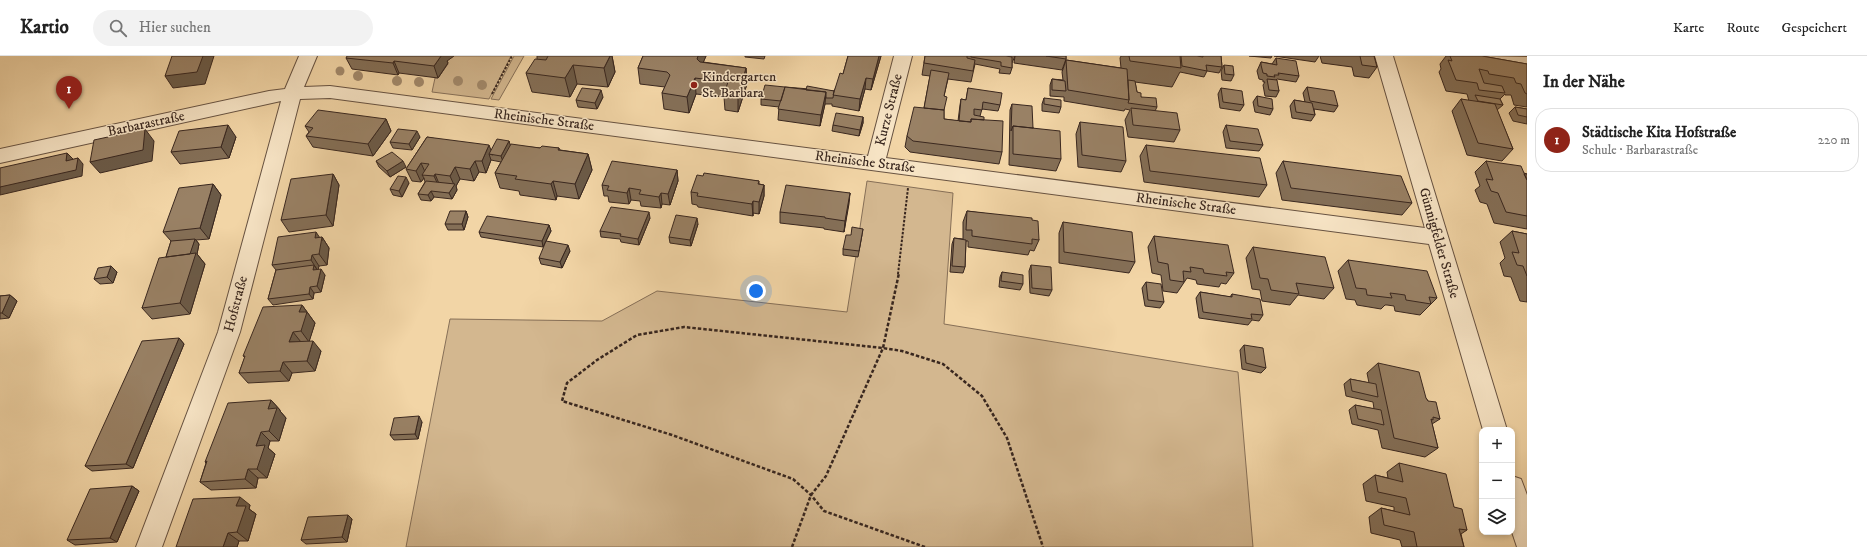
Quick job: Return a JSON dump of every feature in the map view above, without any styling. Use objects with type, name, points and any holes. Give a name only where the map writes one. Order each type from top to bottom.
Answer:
[{"type":"street","name":"Hofstraße","points":[[149,547],[229,332],[292,94],[308,56]]},
{"type":"street","name":"Kurze Straße","points":[[875,164],[903,56]]},
{"type":"street","name":"Günnigfelder Straße","points":[[1384,56],[1494,427]]},
{"type":"street","points":[[1486,56],[1527,62]]},
{"type":"street","name":"Rheinische Straße","points":[[292,94],[330,92],[1437,237]]},
{"type":"street","name":"Barbarastraße","points":[[0,156],[269,97],[292,94]]},
{"type":"street","points":[[1515,498],[1527,538]]},
{"type":"path","points":[[483,112],[512,56]]},
{"type":"path","points":[[792,547],[810,495],[826,476],[883,348],[900,267],[908,188]]},
{"type":"path","points":[[925,547],[824,511],[810,495],[792,479],[672,435],[562,401],[567,383],[597,360],[637,335],[684,327],[883,348],[902,351],[944,364],[982,396],[1007,438],[1043,547]]},
{"type":"shaded area","points":[[454,56],[511,56],[489,99],[432,92],[435,78],[438,78],[448,64],[444,63]]},
{"type":"shaded area","points":[[514,56],[524,56],[499,100],[491,99]]},
{"type":"shaded area","points":[[867,181],[953,193],[944,324],[1238,372],[1253,547],[406,547],[450,319],[602,321],[657,291],[847,312],[856,256],[858,256],[862,235],[859,234]]},
{"type":"building","points":[[172,56],[203,56],[197,72],[165,76]]},
{"type":"building","points":[[347,56],[441,56],[434,66],[394,61],[393,63],[346,58]]},
{"type":"building","points":[[548,56],[610,56],[604,68],[573,65],[565,78],[526,73],[535,59],[546,60]]},
{"type":"building","points":[[643,56],[698,56],[697,59],[700,62],[746,68],[738,96],[724,94],[728,82],[695,78],[687,97],[662,93],[670,75],[667,72],[638,68]]},
{"type":"building","points":[[848,56],[879,56],[873,79],[866,78],[860,99],[833,95],[840,73],[843,74]]},
{"type":"building","points":[[925,56],[967,56],[967,58],[975,60],[973,71],[924,63]]},
{"type":"building","points":[[971,56],[1012,57],[1012,68],[1001,66],[1001,62]]},
{"type":"building","points":[[1046,56],[1066,56],[1066,59]]},
{"type":"building","points":[[1129,56],[1180,56],[1181,68],[1130,61]]},
{"type":"building","points":[[1181,56],[1221,56],[1222,67],[1206,65],[1207,71],[1182,66]]},
{"type":"building","points":[[1360,56],[1374,56],[1377,67],[1362,65]]},
{"type":"building","points":[[1450,56],[1482,56],[1527,64],[1527,94],[1525,93],[1521,84],[1516,83],[1514,78],[1489,74],[1488,71],[1479,69],[1484,83],[1502,86],[1505,93],[1479,90],[1477,83],[1456,80],[1448,60],[1452,61]]},
{"type":"building","points":[[1276,58],[1296,61],[1299,76],[1278,73],[1279,75],[1274,75],[1275,77],[1267,76],[1267,74],[1263,73],[1261,62],[1277,65]]},
{"type":"building","points":[[1066,60],[1127,69],[1129,100],[1068,90]]},
{"type":"building","points":[[1224,65],[1233,66],[1234,75],[1225,74]]},
{"type":"building","points":[[931,70],[949,73],[944,96],[947,97],[944,110],[924,108]]},
{"type":"building","points":[[1052,79],[1065,81],[1066,91],[1052,90]]},
{"type":"building","points":[[1267,79],[1277,80],[1279,91],[1269,90]]},
{"type":"building","points":[[1128,80],[1135,81],[1137,92],[1141,93],[1141,97],[1156,98],[1157,107],[1128,103]]},
{"type":"building","points":[[765,85],[785,87],[781,101],[761,99]]},
{"type":"building","points":[[807,86],[834,91],[833,98],[826,98],[826,92],[806,90]]},
{"type":"building","points":[[785,87],[826,92],[821,115],[778,109]]},
{"type":"building","points":[[1307,87],[1334,91],[1338,106],[1310,101]]},
{"type":"building","points":[[582,88],[601,90],[595,103],[576,100]]},
{"type":"building","points":[[968,88],[1002,93],[1000,105],[983,102],[982,110],[974,109],[974,115],[984,117],[984,120],[971,119],[971,122],[959,121],[961,99],[966,100]]},
{"type":"building","points":[[1221,88],[1242,91],[1244,105],[1223,102]]},
{"type":"building","points":[[1475,95],[1500,99],[1503,105],[1478,101]]},
{"type":"building","points":[[1257,96],[1272,99],[1273,109],[1258,106]]},
{"type":"building","points":[[1044,98],[1061,100],[1061,107],[1044,104]]},
{"type":"building","points":[[1461,99],[1495,104],[1513,149],[1478,143]]},
{"type":"building","points":[[1294,100],[1312,103],[1315,115],[1296,112]]},
{"type":"building","points":[[1012,104],[1032,106],[1033,128],[1013,126],[1011,131]]},
{"type":"building","points":[[914,107],[944,110],[944,119],[971,122],[971,119],[1003,121],[1002,152],[913,141],[907,136]]},
{"type":"building","points":[[1515,107],[1527,109],[1527,117],[1518,115]]},
{"type":"building","points":[[1131,108],[1177,113],[1180,130],[1133,125]]},
{"type":"building","points":[[318,110],[386,119],[368,144],[306,136],[313,128],[305,126]]},
{"type":"building","points":[[836,113],[863,117],[860,130],[833,125]]},
{"type":"building","points":[[1080,122],[1123,127],[1126,161],[1082,155]]},
{"type":"building","points":[[228,125],[221,147],[171,152],[179,131]]},
{"type":"building","points":[[1226,125],[1258,129],[1263,145],[1230,141]]},
{"type":"building","points":[[1013,126],[1060,131],[1061,159],[1013,154]]},
{"type":"building","points":[[145,129],[143,150],[90,162],[94,140]]},
{"type":"building","points":[[398,129],[417,131],[409,144],[390,142]]},
{"type":"building","points":[[427,137],[489,145],[482,161],[475,161],[470,169],[455,167],[450,176],[435,174],[434,176],[422,175],[429,164],[421,163],[416,171],[406,169]]},
{"type":"building","points":[[497,139],[509,141],[501,156],[489,154]]},
{"type":"building","points":[[511,144],[540,148],[542,146],[559,148],[558,150],[588,154],[575,184],[553,181],[551,184],[515,179],[517,176],[495,173]]},
{"type":"building","points":[[1146,145],[1260,158],[1267,185],[1150,171]]},
{"type":"building","points":[[392,152],[403,161],[387,171],[376,161]]},
{"type":"building","points":[[67,153],[66,161],[78,158],[76,170],[0,187],[0,168]]},
{"type":"building","points":[[612,161],[677,170],[668,194],[661,193],[659,197],[639,194],[641,190],[629,188],[627,193],[607,190],[609,186],[602,185]]},
{"type":"building","points":[[1283,161],[1401,176],[1412,203],[1291,188]]},
{"type":"building","points":[[1486,161],[1521,166],[1527,180],[1527,216],[1506,212],[1498,193],[1491,191],[1486,179],[1493,180]]},
{"type":"building","points":[[704,173],[759,181],[758,184],[764,185],[759,202],[753,201],[752,204],[697,196],[698,193],[691,192],[697,175],[703,176]]},
{"type":"building","points":[[333,174],[326,215],[281,220],[291,179]]},
{"type":"building","points":[[398,176],[406,177],[399,191],[390,189]]},
{"type":"building","points":[[426,181],[455,184],[449,193],[431,191],[428,195],[418,194]]},
{"type":"building","points":[[213,184],[200,228],[163,232],[179,188]]},
{"type":"building","points":[[786,185],[850,193],[845,221],[825,217],[780,212]]},
{"type":"building","points":[[611,207],[649,212],[638,239],[620,236],[621,234],[600,231]]},
{"type":"building","points":[[450,211],[466,211],[462,224],[445,224]]},
{"type":"building","points":[[967,211],[1032,218],[1032,220],[1038,221],[1039,240],[1032,239],[1032,244],[972,236],[972,230],[966,230]]},
{"type":"building","points":[[676,215],[697,218],[690,240],[669,237]]},
{"type":"building","points":[[487,216],[549,225],[542,241],[479,232]]},
{"type":"building","points":[[1063,222],[1132,232],[1135,262],[1064,252]]},
{"type":"building","points":[[852,227],[863,229],[859,251],[843,249],[846,235],[851,235]]},
{"type":"building","points":[[1512,231],[1527,234],[1527,276],[1523,266],[1517,265],[1512,252],[1519,253]]},
{"type":"building","points":[[316,232],[315,238],[322,237],[319,254],[312,255],[311,260],[272,265],[278,237]]},
{"type":"building","points":[[1154,236],[1228,245],[1234,273],[1226,272],[1227,276],[1204,273],[1203,269],[1190,267],[1191,272],[1183,271],[1184,282],[1170,280],[1168,264],[1158,262]]},
{"type":"building","points":[[954,238],[966,240],[965,267],[952,266]]},
{"type":"building","points":[[195,239],[190,254],[166,257],[171,241]]},
{"type":"building","points":[[546,241],[568,245],[560,262],[539,258]]},
{"type":"building","points":[[1253,247],[1325,257],[1334,288],[1296,283],[1299,294],[1271,290],[1268,279],[1260,278]]},
{"type":"building","points":[[196,253],[180,303],[142,308],[159,258]]},
{"type":"building","points":[[1348,260],[1427,271],[1437,298],[1429,297],[1431,304],[1406,300],[1405,295],[1398,294],[1390,293],[1392,298],[1367,295],[1366,289],[1356,288]]},
{"type":"building","points":[[314,265],[313,270],[321,269],[317,286],[310,287],[309,294],[268,299],[276,270]]},
{"type":"building","points":[[1031,265],[1051,267],[1052,290],[1032,288]]},
{"type":"building","points":[[111,266],[107,277],[94,279],[98,268]]},
{"type":"building","points":[[1002,272],[1023,275],[1023,284],[1001,281]]},
{"type":"building","points":[[1146,282],[1161,284],[1164,302],[1148,300]]},
{"type":"building","points":[[1200,292],[1232,297],[1232,294],[1260,299],[1263,315],[1251,314],[1252,319],[1203,312]]},
{"type":"building","points":[[10,295],[2,313],[0,313],[0,296]]},
{"type":"building","points":[[302,305],[299,312],[307,312],[301,331],[293,332],[289,342],[313,341],[307,361],[283,362],[280,371],[239,373],[245,356],[243,356],[263,307]]},
{"type":"building","points":[[179,338],[126,464],[85,466],[142,341]]},
{"type":"building","points":[[1244,345],[1263,348],[1266,368],[1246,363]]},
{"type":"building","points":[[1378,363],[1419,372],[1426,398],[1428,401],[1436,402],[1440,419],[1433,417],[1433,420],[1431,419],[1438,448],[1394,438]]},
{"type":"building","points":[[1350,379],[1376,384],[1378,397],[1352,391]]},
{"type":"building","points":[[271,400],[268,409],[277,408],[269,431],[261,432],[256,446],[265,445],[257,469],[248,469],[245,479],[200,482],[207,461],[205,462],[228,403]]},
{"type":"building","points":[[1355,405],[1381,410],[1384,425],[1358,419]]},
{"type":"building","points":[[419,416],[415,434],[390,435],[394,418]]},
{"type":"building","points":[[1399,463],[1446,474],[1454,507],[1462,509],[1467,530],[1459,529],[1464,547],[1417,547],[1414,532],[1384,525],[1381,508],[1410,515],[1406,498],[1378,492],[1375,475],[1403,482]]},
{"type":"building","points":[[132,486],[110,538],[67,540],[90,489]]},
{"type":"building","points":[[240,497],[236,506],[246,506],[237,532],[228,533],[223,547],[176,547],[193,499]]},
{"type":"building","points":[[348,515],[342,537],[301,540],[308,517]]},
{"type":"place","name":"Kindergarten St. Barbara","points":[[694,85]]},
{"type":"place","name":"Städtische Kita Hofstraße","points":[[69,109]]}]
